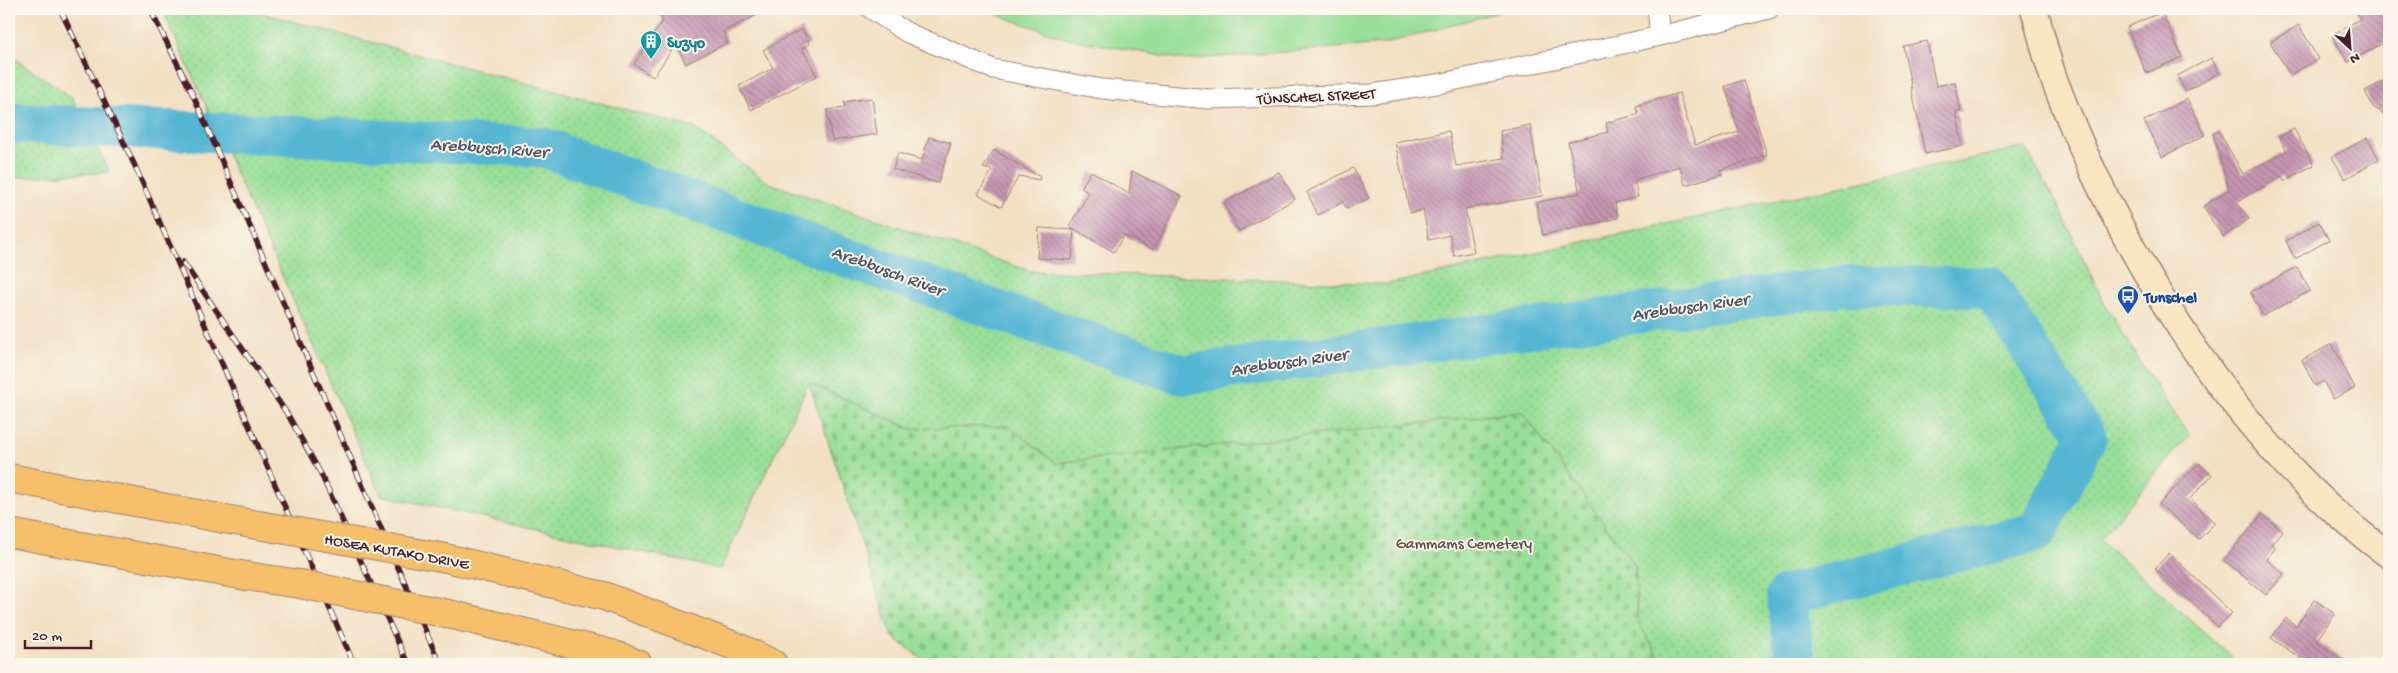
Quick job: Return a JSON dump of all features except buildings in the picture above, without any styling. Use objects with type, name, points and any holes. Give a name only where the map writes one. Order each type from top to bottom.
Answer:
[{"type":"main road","name":"HOSEA KUTAKO DRIVE","points":[[9,478],[224,519],[446,558],[604,596],[724,642],[774,664]]},
{"type":"main road","points":[[9,533],[300,584],[453,615],[612,654],[638,664]]},
{"type":"street","name":"TÜNSCHEL STREET","points":[[871,9],[906,32],[993,70],[1102,89],[1209,99],[1372,94],[1443,83],[1660,36],[1769,9]]},
{"type":"street","points":[[1657,9],[1660,36]]},
{"type":"street","points":[[2034,9],[2054,80],[2089,161],[2162,300],[2216,377],[2275,452],[2358,533],[2389,555]]},
{"type":"green space","points":[[162,9],[246,9],[695,128],[769,183],[1030,271],[1388,284],[2025,147],[2060,209],[2104,303],[2146,372],[2189,435],[2100,539],[2240,664],[1663,664],[1638,622],[1635,566],[1522,412],[1056,463],[1008,426],[911,429],[809,383],[720,569],[381,495]]},
{"type":"green space","points":[[981,9],[1509,9],[1384,44],[1184,60],[1065,38]]},
{"type":"green space","points":[[9,55],[72,97],[109,172],[9,178]]},
{"type":"green space","name":"Gammams Cemetery","points":[[809,383],[911,429],[1008,426],[1056,463],[1522,412],[1635,566],[1638,622],[1663,664],[928,664],[892,636]]},
{"type":"waterway","name":"Arebbusch River","points":[[9,123],[543,147],[862,263],[1183,375],[1843,286],[1990,287],[2087,437],[2037,532],[1786,595],[1796,664]]},
{"type":"railway","points":[[60,9],[135,166],[354,664]]},
{"type":"railway","points":[[150,9],[193,95],[440,664]]},
{"type":"railway","points":[[183,262],[288,415],[321,474],[408,664]]},
{"type":"place","name":"Suzyo","points":[[651,60]]},
{"type":"place","name":"Tunschel","points":[[2128,315]]}]
